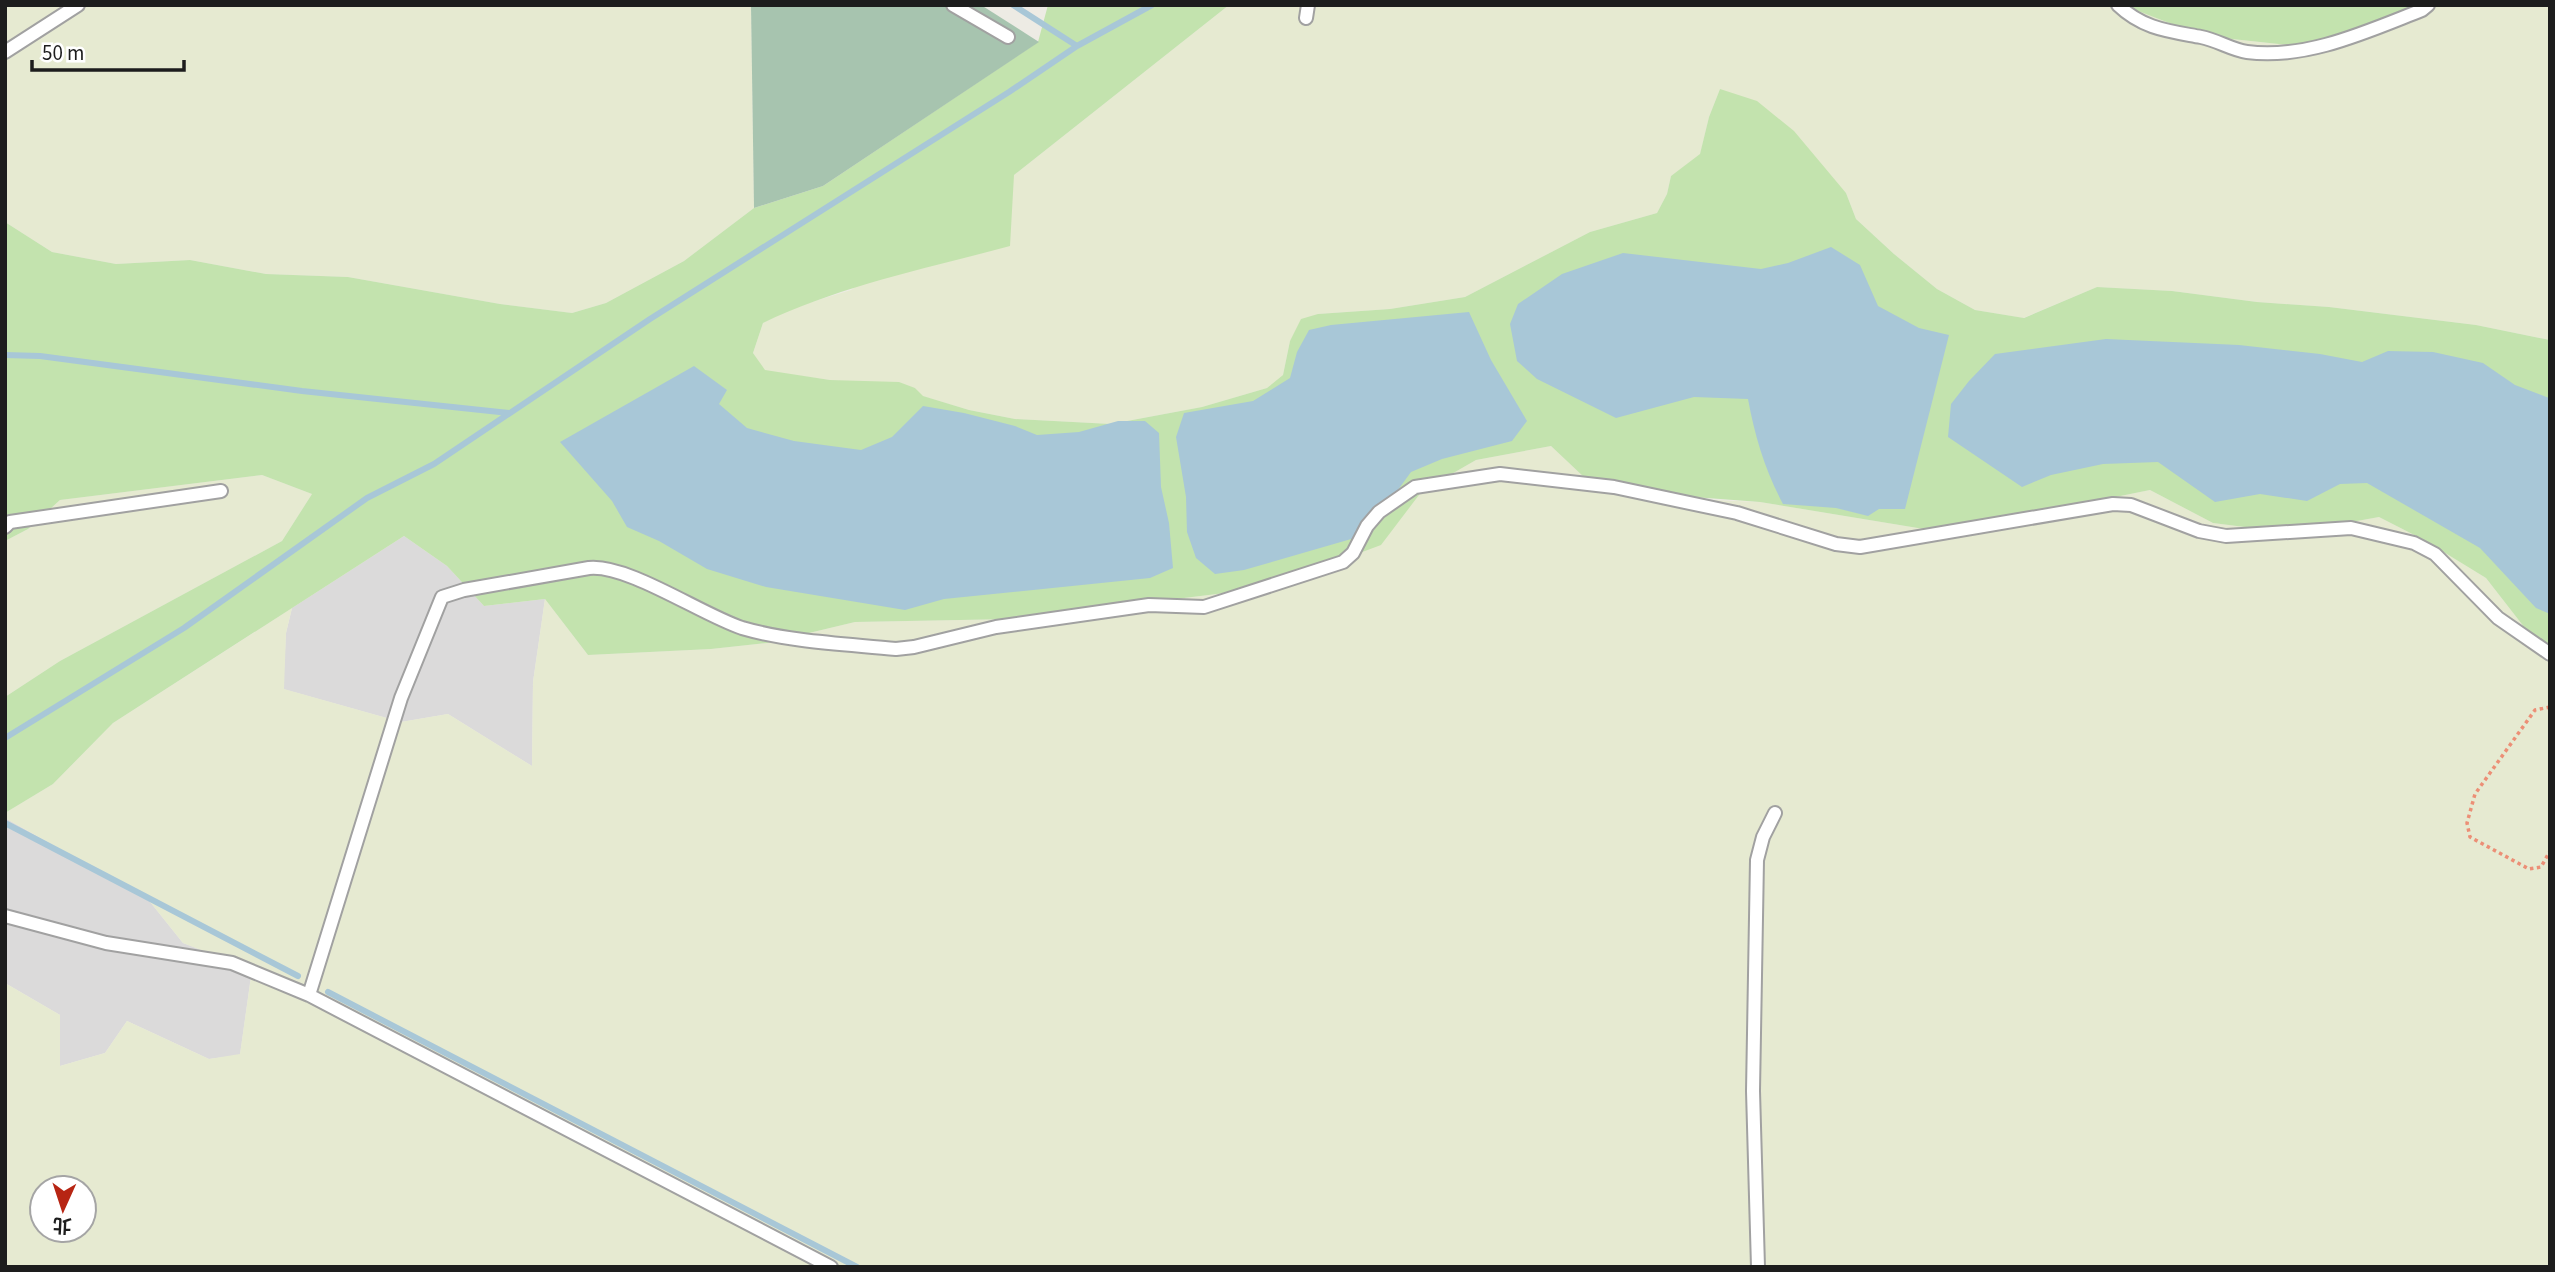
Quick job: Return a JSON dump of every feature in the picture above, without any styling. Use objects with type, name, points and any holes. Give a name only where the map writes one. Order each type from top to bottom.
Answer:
[{"type":"lane","points":[[5,52],[78,5]]},
{"type":"lane","points":[[953,5],[1007,37]]},
{"type":"lane","points":[[2118,5],[2152,28],[2209,39],[2246,52],[2291,52],[2368,31],[2422,10],[2428,5]]},
{"type":"lane","points":[[309,995],[401,698],[442,597],[464,590],[602,566],[740,627],[767,634],[896,649],[914,648],[996,627],[1149,605],[1204,607],[1343,562],[1353,553],[1367,526],[1379,512],[1415,487],[1500,474],[1614,487],[1737,513],[1836,544],[1860,547],[2113,504],[2131,505],[2199,531],[2226,536],[2351,527],[2414,543],[2435,554],[2498,618],[2550,654]]},
{"type":"lane","points":[[5,527],[10,522],[221,491]]},
{"type":"lane","points":[[1758,1267],[1753,1091],[1757,860],[1763,836],[1775,813]]},
{"type":"lane","points":[[5,916],[106,943],[232,963],[309,995],[831,1267]]},
{"type":"path","points":[[2550,706],[2535,710],[2482,784],[2475,794],[2467,823],[2470,837],[2529,869],[2542,867],[2550,851]]},
{"type":"shaded area","points":[[404,536],[447,566],[484,606],[545,599],[533,682],[532,766],[448,714],[401,722],[283,689],[286,633],[292,608]]},
{"type":"shaded area","points":[[5,818],[147,898],[183,943],[252,969],[240,1055],[209,1059],[127,1021],[105,1053],[60,1066],[60,1015],[5,983]]},
{"type":"green space","points":[[5,5],[751,5],[754,208],[684,261],[606,303],[572,313],[500,304],[348,277],[266,274],[190,260],[116,264],[52,252],[5,222]]},
{"type":"green space","points":[[751,5],[981,5],[1039,42],[823,186],[754,208]]},
{"type":"green space","points":[[1048,5],[1229,5],[1014,175],[1010,246],[853,288],[763,323],[753,353],[765,370],[830,380],[899,382],[915,388],[923,396],[969,410],[1015,419],[1111,424],[1202,407],[1267,388],[1283,375],[1290,341],[1301,319],[1318,314],[1390,309],[1465,297],[1590,232],[1657,213],[1667,194],[1671,176],[1700,154],[1709,117],[1720,89],[1757,101],[1794,131],[1846,193],[1856,219],[1937,289],[1975,310],[2024,318],[2097,287],[2172,291],[2257,302],[2329,307],[2476,325],[2550,340],[2550,653],[2535,641],[2486,578],[2424,540],[2379,517],[2291,533],[2213,523],[2150,490],[1942,532],[1760,502],[1627,492],[1586,479],[1551,446],[1476,460],[1422,491],[1381,545],[1266,588],[1012,619],[855,622],[767,643],[711,649],[588,655],[545,599],[484,606],[447,566],[404,536],[113,723],[53,784],[5,813],[5,697],[60,661],[282,541],[312,494],[262,475],[60,500],[28,529],[5,541],[5,222],[52,252],[116,264],[190,260],[266,274],[348,277],[500,304],[572,313],[606,303],[684,261],[754,208],[823,186],[1038,42]]},
{"type":"green space","points":[[1229,5],[2131,5],[2134,9],[2190,31],[2297,46],[2444,5],[2550,5],[2550,340],[2476,325],[2329,307],[2257,302],[2172,291],[2097,287],[2023,318],[1975,310],[1937,289],[1894,254],[1856,219],[1846,193],[1720,89],[1709,117],[1700,155],[1671,176],[1667,194],[1657,213],[1590,232],[1465,297],[1390,309],[1318,314],[1290,341],[1283,375],[1267,388],[1202,407],[1111,424],[1015,419],[969,410],[922,396],[915,388],[765,371],[753,353],[763,323],[792,308],[851,290],[1014,175]]},
{"type":"green space","points":[[2131,5],[2444,5],[2298,46],[2232,39],[2190,31],[2133,9]]},
{"type":"green space","points":[[1551,446],[1586,479],[1712,500],[1760,502],[1942,532],[2150,490],[2213,523],[2291,533],[2379,517],[2424,540],[2486,578],[2535,641],[2550,653],[2550,1267],[5,1267],[5,983],[60,1015],[60,1066],[105,1053],[127,1021],[209,1059],[240,1054],[252,970],[183,943],[147,898],[5,818],[5,813],[53,784],[113,723],[292,608],[286,633],[284,689],[401,722],[448,714],[532,766],[533,682],[545,599],[588,655],[711,649],[767,643],[855,622],[1012,619],[1266,588],[1476,460]]},
{"type":"green space","points":[[262,475],[312,494],[282,541],[60,661],[5,697],[5,541],[28,529],[60,500]]},
{"type":"water","points":[[1831,247],[1860,265],[1878,306],[1919,328],[1949,335],[1905,509],[1879,509],[1868,516],[1836,508],[1783,504],[1761,453],[1748,399],[1694,397],[1616,418],[1537,379],[1517,361],[1510,324],[1518,304],[1562,274],[1623,253],[1761,269],[1788,263]]},
{"type":"water","points":[[1469,312],[1491,360],[1527,421],[1512,441],[1442,459],[1411,472],[1365,535],[1244,570],[1215,574],[1196,558],[1187,532],[1186,497],[1176,437],[1184,413],[1253,401],[1290,378],[1297,352],[1309,330],[1331,325]]},
{"type":"water","points":[[2106,339],[2239,345],[2320,354],[2362,362],[2388,351],[2433,352],[2483,363],[2515,385],[2549,398],[2550,614],[2536,608],[2480,548],[2367,483],[2340,484],[2307,501],[2260,494],[2215,502],[2158,462],[2103,464],[2051,475],[2022,487],[1948,437],[1951,404],[1995,354]]},
{"type":"water","points":[[694,366],[727,390],[719,404],[747,428],[794,441],[861,450],[892,437],[923,406],[964,413],[1015,426],[1037,435],[1079,432],[1118,421],[1145,421],[1159,433],[1161,487],[1169,523],[1173,568],[1150,578],[944,599],[905,610],[766,587],[707,569],[659,541],[627,527],[612,501],[560,442]]},
{"type":"waterway","points":[[1013,5],[1077,46],[1152,5]]},
{"type":"waterway","points":[[5,738],[184,628],[367,498],[434,464],[650,319],[1009,92],[1077,46]]},
{"type":"waterway","points":[[5,355],[40,356],[302,391],[509,413]]},
{"type":"waterway","points":[[5,823],[298,976]]},
{"type":"waterway","points":[[328,992],[857,1267]]}]
